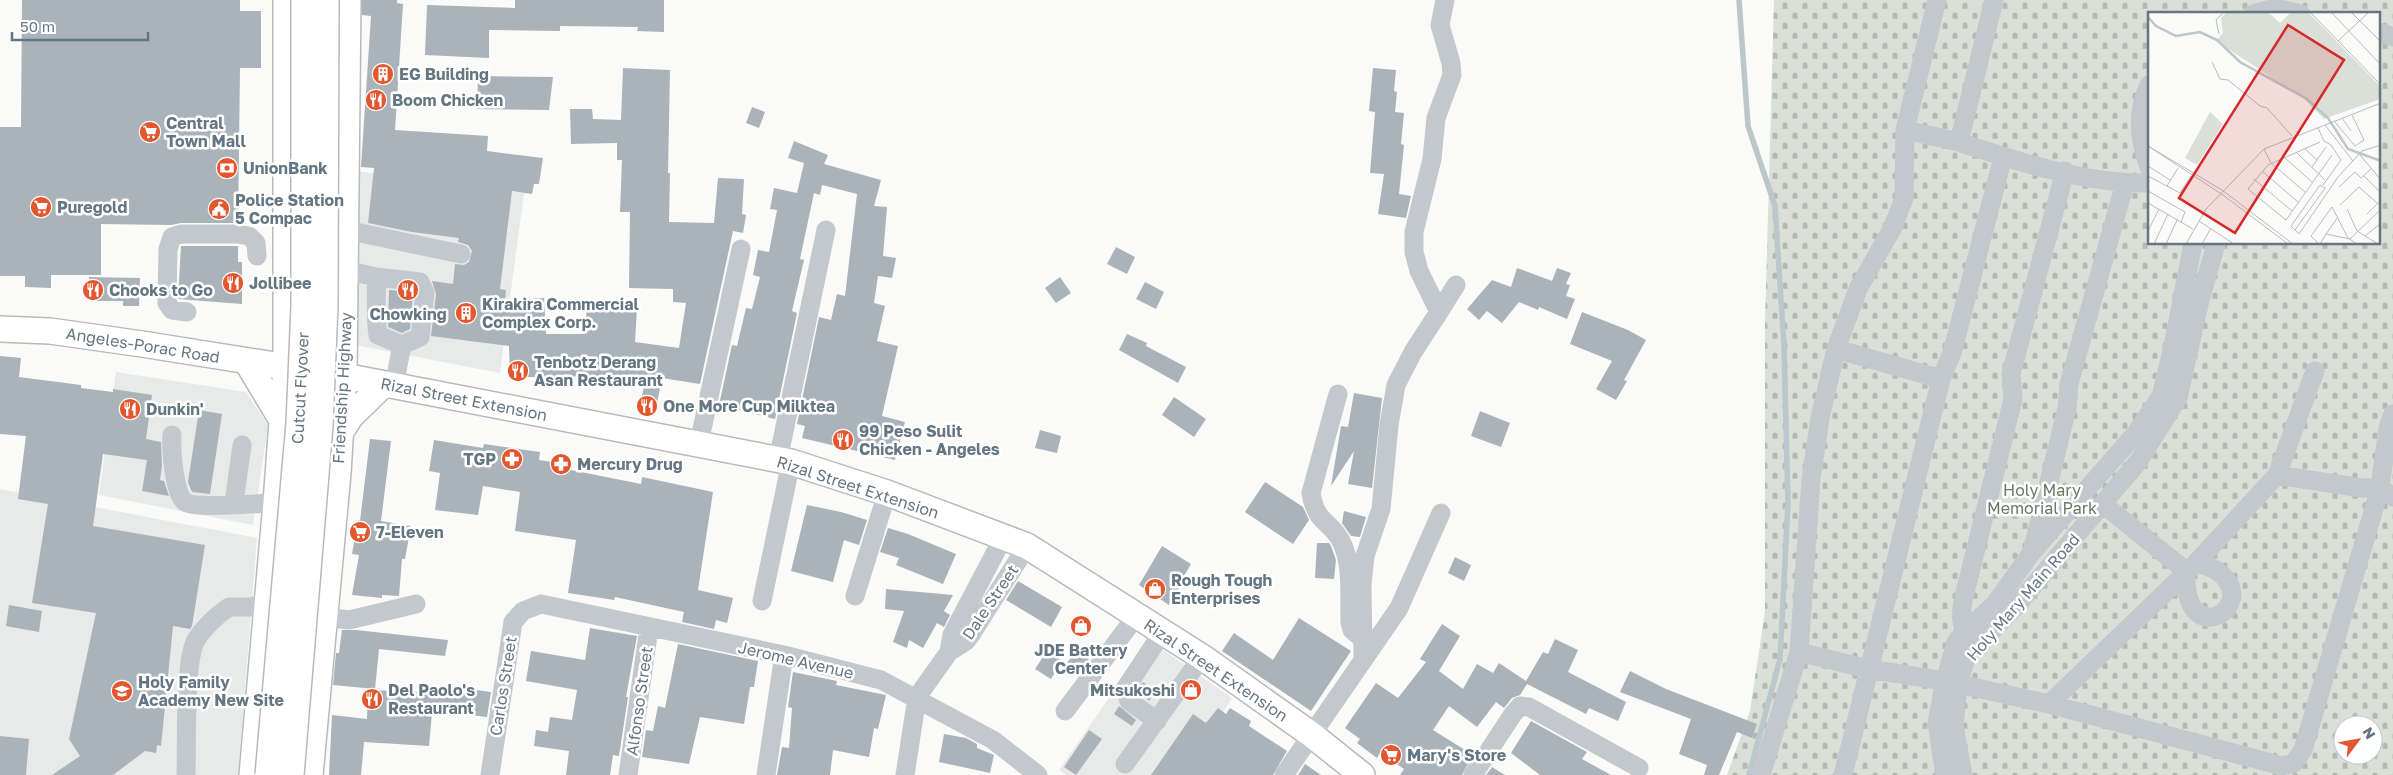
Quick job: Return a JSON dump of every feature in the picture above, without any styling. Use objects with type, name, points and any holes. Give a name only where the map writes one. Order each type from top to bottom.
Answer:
[{"type":"main road","points":[[252,775],[283,422],[286,367],[286,0]]},
{"type":"main road","name":"Cutcut Flyover","points":[[268,775],[299,423],[304,306],[304,0]]},
{"type":"main road","name":"Cutcut Flyover","points":[[291,775],[321,398],[325,305],[326,0]]},
{"type":"main road","name":"Friendship Highway","points":[[310,775],[344,376],[348,0]]},
{"type":"main road","points":[[287,217],[296,226],[310,232],[320,232],[346,223]]},
{"type":"main road","points":[[283,422],[247,362],[274,337],[282,325],[286,312]]},
{"type":"main road","name":"Angeles-Porac Road","points":[[0,329],[50,331],[286,367]]},
{"type":"main road","name":"Rizal Street Extension","points":[[286,367],[344,376],[699,443],[784,461],[887,493],[1016,541],[1202,657],[1312,735],[1362,775]]},
{"type":"main road","points":[[340,433],[351,416],[389,385]]},
{"type":"street","points":[[1439,312],[1419,271],[1414,246],[1414,232],[1432,159],[1436,118],[1452,75],[1451,62],[1440,25],[1445,0]]},
{"type":"street","points":[[1761,775],[1799,652],[1811,479],[1820,418],[1836,350],[1858,289],[1893,227],[1904,198],[1905,130],[1937,0]]},
{"type":"street","points":[[1959,142],[1994,0]]},
{"type":"street","points":[[2260,12],[2275,8],[2292,12]]},
{"type":"street","points":[[2380,32],[2393,37]]},
{"type":"street","points":[[2148,89],[2140,118],[2141,142],[2148,163]]},
{"type":"street","points":[[1905,130],[1959,142],[2003,157],[2065,172],[2125,184],[2148,183]]},
{"type":"street","points":[[1843,775],[1941,378],[1952,353],[2003,157]]},
{"type":"street","points":[[1974,650],[1964,632],[1960,611],[2013,399],[2011,374],[2065,172]]},
{"type":"street","points":[[2032,552],[2067,408],[2070,384],[2125,184]]},
{"type":"street","points":[[346,223],[461,254]]},
{"type":"street","points":[[762,601],[784,461],[826,230]]},
{"type":"street","points":[[187,312],[172,310],[167,303],[168,249],[172,237],[181,234],[244,235],[256,243],[257,256]]},
{"type":"street","name":"Holy Mary Main Road","points":[[1963,775],[1954,726],[1952,683],[1956,642],[1964,632],[1995,604],[2032,552],[2136,433],[2161,396],[2172,352],[2193,245]]},
{"type":"street","name":"Holy Mary Main Road","points":[[1945,775],[1937,723],[1952,683],[1966,658],[2016,606],[2138,462],[2178,398],[2216,245]]},
{"type":"street","points":[[699,443],[741,249]]},
{"type":"street","points":[[346,279],[359,273],[376,278],[420,282],[424,290],[420,338],[402,345],[378,335],[375,305],[377,293],[376,278]]},
{"type":"street","points":[[1364,649],[1362,584],[1365,556],[1381,509],[1389,425],[1396,386],[1413,352],[1456,284]]},
{"type":"street","points":[[389,385],[402,345]]},
{"type":"street","points":[[1836,350],[1941,378]]},
{"type":"street","points":[[2049,704],[2191,567],[2277,474],[2316,370]]},
{"type":"street","points":[[1338,394],[1311,494],[1314,507],[1322,522],[1334,531],[1342,543],[1347,565],[1350,622],[1352,630],[1364,649]]},
{"type":"street","points":[[1799,652],[1868,669],[1952,683],[2049,704],[2282,766],[2294,763],[2303,750],[2386,492],[2388,428],[2393,414]]},
{"type":"street","points":[[172,435],[171,456],[183,500],[194,506],[211,507],[234,504],[276,504]]},
{"type":"street","points":[[234,504],[242,445]]},
{"type":"street","points":[[2277,474],[2386,492]]},
{"type":"street","points":[[855,596],[887,493]]},
{"type":"street","points":[[2103,504],[2191,567]]},
{"type":"street","points":[[1284,775],[1312,735],[1364,649],[1399,608],[1441,513]]},
{"type":"street","name":"Dale Street","points":[[905,775],[917,697],[948,652],[952,635],[986,572],[1016,541]]},
{"type":"street","name":"Dale Street","points":[[948,652],[966,641],[1003,584],[1016,541]]},
{"type":"street","points":[[986,572],[1003,584]]},
{"type":"street","points":[[186,775],[189,681],[195,642],[206,627],[228,607],[251,607],[267,602]]},
{"type":"street","points":[[323,617],[349,620],[416,604]]},
{"type":"street","name":"Jerome Avenue","points":[[531,606],[552,604],[649,628],[784,655],[881,680],[917,697],[993,740],[1038,775]]},
{"type":"street","name":"Carlos Street","points":[[490,775],[513,622],[531,606]]},
{"type":"street","points":[[1065,711],[1136,616]]},
{"type":"street","name":"Alfonso Street","points":[[628,775],[649,628]]},
{"type":"street","points":[[1157,721],[1130,701],[1125,688],[1127,682],[1162,633]]},
{"type":"street","points":[[766,775],[784,655]]},
{"type":"street","points":[[1125,764],[1202,657]]},
{"type":"street","points":[[1473,775],[1512,714],[1520,706],[1529,707],[1639,768]]},
{"type":"shaded area","points":[[356,171],[524,193],[500,373],[355,345]]},
{"type":"shaded area","points":[[116,372],[246,392],[268,426],[253,525],[99,495]]},
{"type":"shaded area","name":"Holy Family Academy New Site","points":[[0,489],[257,538],[238,775],[0,775]]},
{"type":"shaded area","points":[[1149,640],[1232,698],[1182,775],[1066,775],[1059,770]]},
{"type":"green space","name":"Holy Mary Memorial Park","points":[[1774,0],[2393,0],[2393,775],[1727,775],[1750,711],[1765,612],[1765,323]]},
{"type":"building","name":"Central Town Mall","points":[[22,0],[240,0],[240,11],[261,11],[261,68],[240,68],[238,223],[181,223],[171,225],[101,224],[101,275],[51,275],[51,288],[25,287],[25,276],[0,276],[0,127],[21,127]]},
{"type":"building","points":[[362,0],[397,0],[397,3],[403,4],[395,130],[488,136],[487,151],[543,158],[539,184],[534,184],[532,194],[512,191],[500,289],[506,290],[505,300],[544,298],[546,334],[585,334],[587,304],[637,308],[635,342],[679,348],[686,303],[673,302],[673,289],[629,288],[630,212],[620,212],[622,160],[617,160],[617,143],[571,144],[570,109],[592,109],[593,119],[621,120],[623,68],[670,70],[669,222],[714,223],[718,178],[744,179],[742,214],[746,215],[743,233],[733,231],[700,384],[662,378],[656,408],[640,405],[644,386],[634,384],[635,377],[603,375],[603,378],[566,376],[566,385],[545,386],[544,377],[510,377],[509,346],[431,336],[436,294],[432,281],[453,284],[455,264],[464,265],[469,262],[472,251],[468,245],[458,242],[459,238],[412,232],[368,223],[374,168],[361,167],[371,16],[362,15]]},
{"type":"building","points":[[515,0],[664,0],[664,32],[637,31],[638,27],[560,26],[560,31],[489,30],[489,58],[425,55],[427,5],[515,8]]},
{"type":"building","points":[[1373,68],[1396,70],[1394,91],[1397,92],[1395,112],[1404,113],[1401,144],[1404,145],[1399,194],[1411,196],[1406,218],[1378,214],[1384,174],[1370,173],[1375,112],[1369,111]]},
{"type":"building","points":[[478,76],[553,77],[549,110],[477,109]]},
{"type":"building","points":[[752,107],[765,112],[759,128],[746,123]]},
{"type":"building","points":[[794,141],[828,155],[824,164],[881,180],[874,206],[887,207],[883,256],[896,258],[892,278],[878,276],[874,303],[885,306],[877,341],[898,346],[882,416],[905,422],[895,460],[802,438],[805,426],[797,424],[819,317],[831,320],[837,294],[845,296],[857,194],[822,185],[820,195],[814,193],[800,259],[804,260],[792,311],[797,313],[775,419],[719,405],[732,345],[737,346],[746,308],[752,309],[760,277],[753,275],[758,250],[769,252],[777,210],[770,209],[774,188],[797,193],[804,163],[788,158]]},
{"type":"building","points":[[181,246],[238,246],[238,262],[242,262],[242,304],[178,299]]},
{"type":"building","points":[[1116,247],[1135,257],[1127,274],[1107,264]]},
{"type":"building","points":[[1517,268],[1552,281],[1557,268],[1571,273],[1566,284],[1570,285],[1566,296],[1575,299],[1567,319],[1539,307],[1538,310],[1519,302],[1502,323],[1487,311],[1479,320],[1467,309],[1492,280],[1511,287]]},
{"type":"building","points":[[89,277],[140,278],[139,306],[123,306],[123,301],[90,301]]},
{"type":"building","points":[[1060,277],[1071,293],[1056,303],[1045,288]]},
{"type":"building","points":[[1145,282],[1164,292],[1156,309],[1136,299]]},
{"type":"building","points":[[389,290],[412,292],[413,295],[410,329],[402,333],[388,327]]},
{"type":"building","points":[[1582,312],[1628,330],[1646,340],[1624,380],[1627,381],[1616,400],[1596,389],[1612,361],[1570,344]]},
{"type":"building","points":[[1127,334],[1147,343],[1146,346],[1186,367],[1178,383],[1119,350]]},
{"type":"building","points":[[0,356],[21,358],[19,377],[81,385],[81,388],[113,392],[113,389],[152,395],[146,439],[161,442],[162,466],[160,480],[164,481],[169,496],[142,491],[147,460],[103,454],[93,526],[205,545],[192,626],[190,629],[173,626],[161,746],[157,745],[156,753],[145,751],[113,775],[52,775],[80,756],[69,739],[96,613],[32,603],[48,504],[18,499],[26,436],[0,434]]},
{"type":"building","points":[[1354,393],[1382,398],[1372,488],[1348,484],[1354,451],[1331,486],[1341,426],[1348,427]]},
{"type":"building","points":[[1174,397],[1206,419],[1194,437],[1162,415]]},
{"type":"building","points":[[199,410],[222,414],[210,494],[192,492],[188,482]]},
{"type":"building","points":[[1480,411],[1510,423],[1501,447],[1471,436]]},
{"type":"building","points":[[1040,430],[1061,436],[1057,453],[1035,448]]},
{"type":"building","points":[[370,439],[391,441],[381,521],[411,526],[405,559],[402,559],[399,596],[382,595],[382,598],[352,595],[359,555],[352,554],[358,520],[360,521]]},
{"type":"building","points":[[434,440],[483,448],[484,444],[540,452],[539,460],[572,465],[571,470],[641,484],[642,477],[713,492],[698,590],[733,598],[727,623],[716,620],[714,629],[682,622],[684,612],[615,597],[614,600],[568,593],[576,540],[515,531],[520,492],[483,486],[478,515],[435,510],[440,473],[429,471]]},
{"type":"building","points":[[1265,482],[1303,507],[1309,520],[1293,544],[1245,512]]},
{"type":"building","points":[[807,505],[867,520],[859,545],[844,540],[833,582],[791,571]]},
{"type":"building","points":[[1344,511],[1366,517],[1360,537],[1351,536],[1342,523]]},
{"type":"building","points":[[888,528],[908,534],[956,554],[943,584],[896,565],[899,558],[880,552]]},
{"type":"building","points":[[1317,543],[1329,543],[1331,546],[1336,560],[1334,579],[1315,578]]},
{"type":"building","points":[[1162,546],[1191,564],[1181,581],[1183,583],[1169,605],[1139,585]]},
{"type":"building","points":[[1455,557],[1471,565],[1464,581],[1448,573]]},
{"type":"building","points":[[1018,581],[1062,607],[1051,627],[1006,600]]},
{"type":"building","points":[[886,589],[953,595],[944,611],[950,615],[944,627],[937,623],[923,648],[909,640],[907,648],[893,642],[904,611],[885,609]]},
{"type":"building","points":[[9,605],[42,611],[39,632],[6,626]]},
{"type":"building","points":[[1299,618],[1351,651],[1311,711],[1222,651],[1234,633],[1273,660]]},
{"type":"building","points":[[1442,624],[1460,636],[1439,671],[1463,689],[1477,664],[1493,673],[1499,663],[1526,681],[1543,652],[1548,654],[1555,639],[1578,650],[1568,672],[1626,702],[1618,721],[1589,708],[1586,714],[1527,684],[1520,695],[1512,698],[1504,708],[1496,702],[1477,727],[1449,706],[1433,730],[1473,755],[1462,775],[1400,775],[1404,769],[1380,753],[1377,758],[1357,743],[1360,739],[1345,728],[1376,683],[1398,698],[1426,662],[1420,659]]},
{"type":"building","points":[[590,628],[637,636],[626,697],[628,697],[619,756],[613,755],[610,775],[566,775],[569,751],[534,746],[536,730],[548,732],[550,717],[572,720],[577,690],[526,681],[531,651],[585,660]]},
{"type":"building","points":[[342,630],[448,640],[445,656],[379,649],[375,689],[333,685],[336,653],[339,653]]},
{"type":"building","points":[[678,644],[758,661],[754,687],[750,687],[744,724],[700,717],[689,764],[642,757],[646,730],[653,731],[658,706],[665,708]]},
{"type":"building","points":[[1077,648],[1090,657],[1080,672],[1067,663]]},
{"type":"building","points":[[1047,651],[1062,661],[1051,679],[1035,669]]},
{"type":"building","points":[[1630,671],[1666,689],[1757,724],[1752,738],[1737,732],[1719,775],[1704,775],[1707,765],[1679,754],[1691,719],[1620,692]]},
{"type":"building","points":[[793,672],[837,681],[836,685],[886,695],[878,729],[874,728],[869,757],[833,750],[830,775],[777,775],[782,747],[789,748],[792,708],[788,707]]},
{"type":"building","points":[[1143,682],[1155,691],[1149,701],[1137,691]]},
{"type":"building","points":[[456,687],[491,692],[487,717],[445,712],[432,713],[429,746],[364,742],[361,775],[329,775],[332,715],[367,719],[368,690],[427,692],[427,695],[455,696]]},
{"type":"building","points":[[1119,706],[1136,720],[1132,726],[1114,714]]},
{"type":"building","points":[[1218,708],[1226,714],[1230,708],[1251,721],[1249,726],[1287,751],[1273,775],[1151,775],[1193,714],[1206,723]]},
{"type":"building","points":[[1531,721],[1587,752],[1582,759],[1611,775],[1540,775],[1511,753]]},
{"type":"building","points":[[1089,730],[1102,739],[1076,775],[1064,767]]},
{"type":"building","points":[[944,734],[966,738],[977,744],[977,748],[994,755],[990,773],[939,762]]},
{"type":"building","points":[[0,736],[29,739],[26,775],[0,775]]},
{"type":"building","points":[[1305,764],[1321,775],[1298,775]]},
{"type":"building","points":[[1492,767],[1505,775],[1486,775]]},
{"type":"waterway","points":[[1739,0],[1748,126],[1775,206],[1784,346],[1788,503],[1780,659],[1749,775]]},
{"type":"place","name":"EG Building","points":[[383,74]]},
{"type":"place","name":"Boom Chicken","points":[[376,100]]},
{"type":"place","name":"Central Town Mall","points":[[150,132]]},
{"type":"place","name":"UnionBank","points":[[227,168]]},
{"type":"place","name":"Puregold","points":[[41,207]]},
{"type":"place","name":"Police Station 5 Compac","points":[[219,209]]},
{"type":"place","name":"Jollibee","points":[[233,283]]},
{"type":"place","name":"Chooks to Go","points":[[93,290]]},
{"type":"place","name":"Chowking","points":[[408,290]]},
{"type":"place","name":"Kirakira Commercial Complex Corp.","points":[[466,313]]},
{"type":"place","name":"Tenbotz Derang Asan Restaurant","points":[[518,371]]},
{"type":"place","name":"One More Cup Milktea","points":[[647,406]]},
{"type":"place","name":"Dunkin'","points":[[130,409]]},
{"type":"place","name":"99 Peso Sulit Chicken - Angeles","points":[[843,440]]},
{"type":"place","name":"TGP","points":[[512,459]]},
{"type":"place","name":"Mercury Drug","points":[[561,464]]},
{"type":"place","name":"7-Eleven","points":[[360,532]]},
{"type":"place","name":"Rough Tough Enterprises","points":[[1155,589]]},
{"type":"place","name":"JDE Battery Center","points":[[1081,626]]},
{"type":"place","name":"Mitsukoshi","points":[[1191,690]]},
{"type":"place","name":"Holy Family Academy New Site","points":[[122,691]]},
{"type":"place","name":"Del Paolo's Restaurant","points":[[372,699]]},
{"type":"place","name":"Mary's Store","points":[[1391,755]]}]
